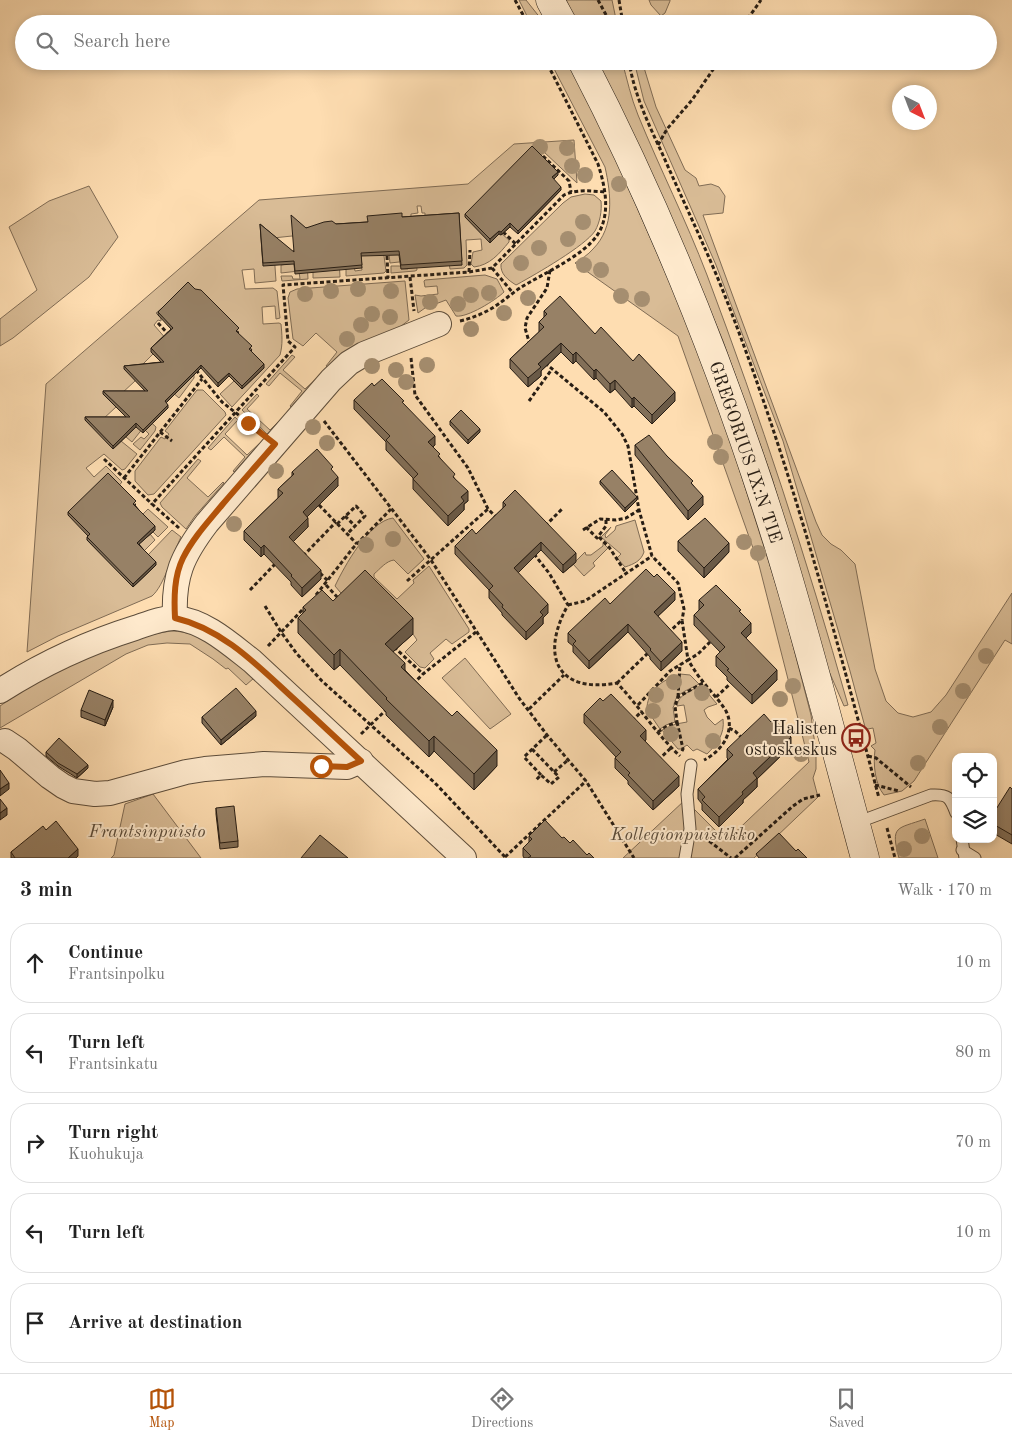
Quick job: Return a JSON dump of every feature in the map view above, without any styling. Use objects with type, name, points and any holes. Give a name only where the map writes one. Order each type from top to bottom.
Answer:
[{"type":"street","points":[[550,0],[558,15]]},
{"type":"street","name":"GREGORIUS IX:N TIE","points":[[586,70],[646,194],[686,287],[723,382],[780,550],[865,858]]},
{"type":"street","points":[[175,618],[174,602],[178,571],[183,558],[194,541],[207,523],[331,380],[349,363],[364,354],[439,324]]},
{"type":"street","points":[[0,691],[64,655],[106,637],[149,623],[175,618],[192,622],[213,632],[252,660],[358,750],[424,830],[464,858]]},
{"type":"street","points":[[5,741],[63,786],[73,791],[94,794],[110,793],[205,768],[264,764],[347,767],[358,750]]},
{"type":"lane","points":[[685,858],[690,829],[687,794],[691,766]]},
{"type":"lane","points":[[856,823],[926,796],[943,794],[952,801]]},
{"type":"lane","points":[[963,849],[975,858]]},
{"type":"path","points":[[515,0],[523,15]]},
{"type":"path","points":[[598,0],[606,15]]},
{"type":"path","points":[[619,0],[622,15]]},
{"type":"path","points":[[750,15],[761,0]]},
{"type":"path","points":[[439,324],[458,322],[487,312],[513,293],[586,248],[598,234],[604,217],[605,192],[603,181],[598,164],[551,70]]},
{"type":"path","points":[[658,145],[667,129],[692,100],[713,70]]},
{"type":"path","points":[[544,156],[569,181],[571,192]]},
{"type":"path","points":[[152,504],[295,347],[288,341],[283,286],[447,274],[492,268],[564,195],[571,192],[605,192]]},
{"type":"path","points":[[548,199],[553,205]]},
{"type":"path","points":[[528,219],[534,224]]},
{"type":"path","points":[[504,232],[516,244]]},
{"type":"path","points":[[469,272],[470,250]]},
{"type":"path","points":[[386,256],[388,278]]},
{"type":"path","points":[[446,264],[447,274]]},
{"type":"path","points":[[420,268],[420,276]]},
{"type":"path","points":[[492,268],[513,293]]},
{"type":"path","points":[[531,349],[525,328],[527,318],[547,288],[550,270]]},
{"type":"path","points":[[410,277],[415,395],[468,468],[488,509],[499,520]]},
{"type":"path","points":[[158,324],[175,342]]},
{"type":"path","points":[[191,362],[202,379],[222,402],[275,444]]},
{"type":"path","points":[[545,363],[604,412],[622,434],[628,446],[638,510],[652,556],[678,583],[684,609],[682,620],[688,660],[703,683],[726,711],[730,728],[727,738],[714,754],[691,766],[658,732],[638,704],[618,682]]},
{"type":"path","points":[[530,401],[552,369]]},
{"type":"path","points":[[124,478],[202,379]]},
{"type":"path","points":[[309,406],[320,416],[431,560],[519,698],[586,781],[634,858]]},
{"type":"path","points":[[160,432],[172,441]]},
{"type":"path","points":[[104,459],[194,541]]},
{"type":"path","points":[[319,505],[357,544]]},
{"type":"path","points":[[303,556],[356,506],[365,516],[347,534]]},
{"type":"path","points":[[313,598],[357,544],[391,509]]},
{"type":"path","points":[[407,581],[488,509]]},
{"type":"path","points":[[544,527],[562,509]]},
{"type":"path","points":[[626,573],[609,547],[599,537],[597,538],[584,528],[600,519],[616,520],[626,518],[638,510]]},
{"type":"path","points":[[345,516],[355,526]]},
{"type":"path","points":[[599,537],[606,526],[606,519]]},
{"type":"path","points":[[298,551],[309,562]]},
{"type":"path","points":[[532,552],[549,573],[568,605]]},
{"type":"path","points":[[568,605],[584,601],[652,556]]},
{"type":"path","points":[[250,590],[282,558]]},
{"type":"path","points":[[316,568],[340,600]]},
{"type":"path","points":[[252,660],[307,605]]},
{"type":"path","points":[[568,605],[558,627],[554,644],[558,664],[564,675],[572,681],[601,686],[618,682],[650,651]]},
{"type":"path","points":[[265,606],[297,654],[322,681],[435,783],[506,858],[586,781]]},
{"type":"path","points":[[663,638],[682,620]]},
{"type":"path","points":[[411,686],[423,674],[476,632]]},
{"type":"path","points":[[638,704],[659,681],[680,664],[698,654],[710,642]]},
{"type":"path","points":[[390,644],[423,674]]},
{"type":"path","points":[[679,755],[683,749],[676,706],[680,664]]},
{"type":"path","points":[[529,709],[564,675]]},
{"type":"path","points":[[678,697],[703,683]]},
{"type":"path","points":[[716,697],[729,685]]},
{"type":"path","points":[[358,750],[371,726],[392,705]]},
{"type":"path","points":[[629,723],[642,711]]},
{"type":"path","points":[[658,732],[666,726],[678,722]]},
{"type":"path","points":[[730,728],[745,742]]},
{"type":"path","points":[[532,749],[559,777],[551,784],[524,757],[532,749],[547,735]]},
{"type":"path","points":[[656,762],[672,748]]},
{"type":"path","points":[[868,756],[876,758],[906,784],[926,796]]},
{"type":"path","points":[[554,772],[568,760]]},
{"type":"path","points":[[536,780],[541,775]]},
{"type":"path","points":[[738,857],[793,806],[803,800],[820,795]]},
{"type":"path","points":[[690,829],[709,840],[731,858]]},
{"type":"green space","points":[[519,0],[526,0],[538,15],[526,15]]},
{"type":"green space","points":[[566,0],[612,0],[615,15],[573,15]]},
{"type":"green space","points":[[649,0],[670,0],[662,15],[651,5]]},
{"type":"green space","name":"Kollegionpuistikko","points":[[555,70],[572,70],[615,157],[688,324],[726,427],[783,607],[811,715],[816,753],[816,769],[813,778],[818,797],[754,858],[623,858],[685,800],[726,841],[809,762],[759,565],[678,336],[575,263],[591,251],[605,231],[610,210],[610,199],[605,167]]},
{"type":"green space","points":[[600,70],[624,70],[638,115],[707,275],[746,381],[782,488],[848,705],[844,706],[828,669],[772,478],[723,341],[681,241]]},
{"type":"green space","points":[[636,70],[645,70],[656,107],[685,170],[696,178],[699,186],[711,184],[719,187],[725,196],[723,213],[703,215],[816,522],[822,535],[855,564],[875,669],[886,701],[898,713],[913,717],[931,712],[946,695],[1012,593],[1012,644],[1005,640],[914,781],[902,791],[884,795],[881,791],[874,762],[875,750],[871,746],[876,743],[873,728],[868,729],[865,727],[783,441],[716,265],[644,101]]},
{"type":"green space","points":[[574,140],[577,183],[544,152],[465,217],[490,242],[499,234],[502,234],[509,240],[502,251],[480,266],[474,267],[471,264],[473,252],[482,250],[481,239],[466,240],[467,265],[464,268],[450,269],[449,263],[455,261],[456,265],[462,265],[425,219],[425,213],[422,213],[421,206],[417,206],[418,213],[411,214],[411,219],[382,254],[386,271],[384,273],[346,276],[346,267],[354,266],[355,271],[362,270],[361,261],[292,236],[273,238],[276,281],[255,283],[254,269],[242,270],[245,289],[273,288],[277,291],[280,318],[276,319],[275,306],[262,307],[263,324],[281,324],[282,343],[280,355],[232,407],[220,394],[234,381],[242,389],[233,337],[238,331],[167,313],[162,308],[156,313],[161,318],[161,321],[158,320],[154,325],[194,371],[194,378],[179,398],[172,392],[181,366],[151,352],[153,354],[139,368],[135,381],[121,394],[110,400],[116,407],[102,420],[113,449],[121,441],[137,454],[125,469],[122,470],[104,454],[86,468],[94,477],[106,466],[122,482],[116,489],[87,540],[133,587],[147,556],[172,530],[181,537],[164,577],[152,596],[58,636],[27,652],[46,384],[259,200],[468,184],[514,144]]},
{"type":"green space","points":[[89,186],[118,237],[89,277],[13,338],[0,346],[0,319],[37,290],[9,227],[49,201]]},
{"type":"green space","points":[[585,194],[594,195],[601,201],[601,213],[598,224],[590,237],[560,259],[518,284],[516,285],[507,279],[503,274],[501,264],[563,203],[571,197]]},
{"type":"green space","points":[[401,253],[416,257],[417,270],[391,273],[391,266],[401,266],[401,269],[408,269],[408,261],[390,263],[389,254]]},
{"type":"green space","points":[[339,259],[340,277],[313,278],[313,269]]},
{"type":"green space","points":[[307,261],[308,279],[282,281],[281,276],[292,276],[293,279],[300,279],[299,271],[281,273],[281,265]]},
{"type":"green space","points":[[485,275],[497,279],[504,292],[481,308],[461,316],[456,316],[446,300],[425,308],[418,313],[415,295],[438,294],[437,286],[425,287],[425,280]]},
{"type":"green space","points":[[405,281],[409,320],[396,330],[330,369],[326,366],[337,352],[316,333],[303,346],[293,339],[288,298],[290,292],[297,289]]},
{"type":"green space","points":[[292,355],[295,357],[283,370],[305,389],[317,378],[291,407],[302,391],[280,373],[269,386],[266,384]]},
{"type":"green space","points":[[197,390],[203,390],[226,415],[154,494],[148,495],[135,481],[135,471],[161,437],[165,439],[169,434],[165,431]]},
{"type":"green space","points":[[257,394],[259,396],[247,409],[270,430],[283,417],[267,434],[242,410]]},
{"type":"green space","points":[[144,416],[156,427],[140,450],[133,444],[141,437],[144,439],[149,434],[143,428],[132,442],[126,437]]},
{"type":"green space","points":[[235,417],[238,420],[225,434],[247,455],[260,443],[234,472],[245,457],[224,437],[211,450],[208,448]]},
{"type":"green space","points":[[198,459],[201,461],[187,478],[208,497],[224,483],[186,529],[160,503]]},
{"type":"green space","points":[[148,509],[168,527],[158,537],[153,532],[150,534],[155,540],[143,552],[124,533]]},
{"type":"green space","points":[[393,518],[424,559],[408,574],[394,560],[391,561],[374,574],[374,577],[397,599],[414,583],[413,580],[429,566],[469,629],[469,632],[452,644],[446,639],[430,653],[434,659],[425,668],[420,667],[405,652],[417,640],[413,634],[346,599],[335,586],[344,568],[366,536],[384,521]]},
{"type":"green space","points":[[635,520],[644,552],[637,562],[625,567],[617,558],[621,554],[601,537],[611,527],[605,535],[606,538],[615,530],[616,526]]},
{"type":"green space","points":[[603,543],[608,548],[593,563],[595,566],[584,576],[573,564],[585,552],[586,555],[591,555],[603,546]]},
{"type":"green space","points":[[171,631],[195,635],[206,640],[254,678],[246,685],[228,668],[226,669],[190,644],[167,643],[148,645],[126,654],[0,728],[0,706],[60,669],[103,649],[148,635]]},
{"type":"green space","points":[[465,658],[511,714],[490,729],[442,678]]},
{"type":"green space","points":[[680,674],[690,675],[699,684],[676,698],[673,707],[675,722],[660,729],[647,710],[649,698],[661,683]]},
{"type":"green space","points":[[701,685],[717,704],[704,710],[707,717],[715,725],[723,719],[723,729],[720,738],[707,754],[697,749],[693,751],[687,745],[678,749],[662,730],[687,722],[684,705],[677,706],[678,702],[686,693]]},
{"type":"green space","name":"Frantsinpuisto","points":[[153,794],[201,858],[111,858],[114,855],[125,804]]},
{"type":"green space","points":[[925,819],[938,858],[899,858],[895,839],[898,830]]},
{"type":"building","points":[[532,146],[558,172],[552,177],[561,187],[518,231],[510,223],[490,239],[465,214]]},
{"type":"building","points":[[402,213],[402,217],[459,213],[462,261],[401,265],[399,251],[361,253],[362,265],[295,271],[294,261],[263,263],[260,224],[294,252],[291,215],[306,228],[332,221],[336,224],[368,222],[367,216]]},
{"type":"building","points":[[188,282],[195,289],[201,290],[239,328],[236,331],[252,346],[249,349],[264,364],[242,386],[229,373],[218,383],[201,365],[165,401],[168,405],[143,430],[136,423],[113,446],[85,417],[130,417],[103,391],[148,391],[124,366],[164,362],[151,348],[173,328],[158,312]]},
{"type":"building","points":[[560,296],[595,334],[601,327],[633,361],[639,354],[675,392],[652,415],[634,397],[632,399],[615,380],[610,384],[576,352],[573,355],[561,343],[538,364],[541,367],[528,378],[510,359],[544,327],[539,322],[547,314],[544,311]]},
{"type":"building","points":[[382,379],[435,436],[428,442],[455,474],[453,477],[468,491],[461,497],[464,501],[448,516],[413,479],[418,474],[386,440],[390,436],[354,400],[372,383],[374,386]]},
{"type":"building","points":[[461,410],[480,429],[468,440],[450,421]]},
{"type":"building","points":[[649,435],[667,456],[693,481],[691,483],[703,496],[688,511],[635,445]]},
{"type":"building","points":[[317,449],[333,467],[331,469],[338,477],[303,512],[308,518],[289,537],[321,570],[302,588],[264,545],[261,548],[244,531],[283,493],[278,489],[294,474],[292,472]]},
{"type":"building","points":[[612,470],[637,497],[625,508],[600,481]]},
{"type":"building","points":[[108,473],[136,501],[133,504],[155,526],[137,543],[156,562],[133,584],[87,537],[90,534],[68,512]]},
{"type":"building","points":[[515,490],[576,553],[563,565],[541,542],[514,568],[548,604],[540,612],[543,615],[526,632],[489,590],[493,586],[455,546],[472,529],[476,534],[506,505],[503,502]]},
{"type":"building","points":[[705,518],[729,543],[704,568],[678,541]]},
{"type":"building","points":[[646,569],[654,577],[657,574],[675,592],[654,612],[682,642],[661,662],[628,624],[589,661],[573,644],[576,641],[568,633],[605,598],[610,604]]},
{"type":"building","points":[[365,570],[413,618],[385,644],[405,663],[401,667],[452,716],[457,711],[497,750],[474,774],[434,736],[429,741],[386,699],[340,649],[334,655],[298,618],[306,610],[303,607],[322,590],[333,601]]},
{"type":"building","points":[[716,585],[751,623],[741,633],[777,670],[752,695],[716,656],[725,647],[694,615],[704,605],[699,600]]},
{"type":"building","points":[[236,688],[256,711],[221,740],[202,717]]},
{"type":"building","points":[[89,690],[113,700],[105,720],[81,710]]},
{"type":"building","points":[[611,694],[646,730],[640,736],[679,776],[653,801],[628,775],[630,773],[615,758],[621,752],[584,714],[600,698],[603,701]]},
{"type":"building","points":[[764,714],[771,722],[774,719],[791,737],[753,773],[757,778],[719,817],[702,800],[705,797],[698,789],[733,755],[727,749]]},
{"type":"building","points":[[59,738],[88,765],[77,774],[58,763],[46,752]]},
{"type":"building","points":[[0,770],[9,783],[0,789]]},
{"type":"building","points":[[1010,787],[1012,789],[1012,835],[997,826],[997,808]]},
{"type":"building","points":[[0,799],[7,808],[0,813]]},
{"type":"building","points":[[234,806],[238,841],[220,843],[216,808]]},
{"type":"building","points":[[545,820],[562,838],[564,837],[570,843],[573,840],[587,855],[589,853],[594,858],[528,858],[531,856],[523,848],[532,839],[529,836]]},
{"type":"building","points":[[56,821],[78,849],[68,858],[15,858],[11,852],[43,826],[46,830]]},
{"type":"building","points":[[779,833],[796,851],[798,849],[807,858],[759,858],[756,854]]},
{"type":"building","points":[[320,835],[348,858],[301,858]]},
{"type":"place","name":"Halisten ostoskeskus","points":[[856,738]]},
{"type":"route","points":[[248,423],[275,444],[207,523],[183,558],[178,571],[176,586],[175,618],[192,622],[213,632],[252,660],[361,761],[347,767],[321,766]]}]
